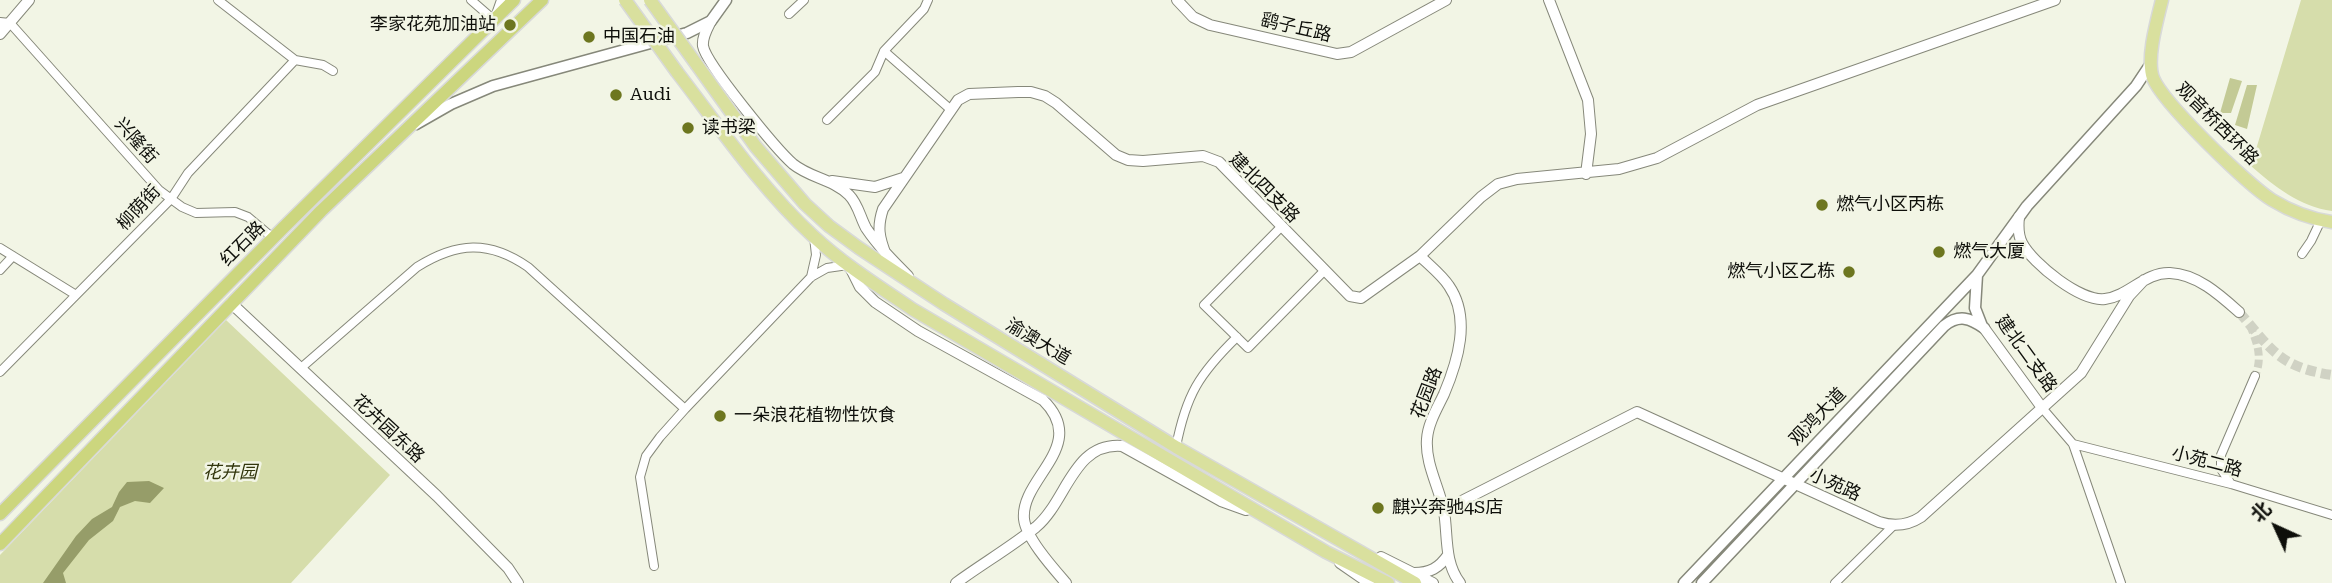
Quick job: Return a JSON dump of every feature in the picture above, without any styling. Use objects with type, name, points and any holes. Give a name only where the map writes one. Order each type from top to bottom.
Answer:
[{"type":"highway","name":"红石路","points":[[0,514],[273,238],[514,0]]},
{"type":"highway","name":"红石路","points":[[0,544],[321,211],[542,0]]},
{"type":"main road","name":"渝澳大道","points":[[625,0],[741,157],[814,237],[848,265],[912,309],[1326,552],[1388,583]]},
{"type":"main road","name":"渝澳大道","points":[[650,0],[756,147],[805,204],[829,226],[924,291],[1176,447],[1335,538],[1413,578]]},
{"type":"main road","points":[[711,21],[726,0]]},
{"type":"main road","points":[[1977,275],[2019,216],[2136,86],[2150,65],[2162,0]]},
{"type":"main road","name":"红石路","points":[[407,130],[452,104],[493,86],[687,33],[711,21]]},
{"type":"main road","name":"观音桥西环路","points":[[2150,65],[2153,78],[2169,103],[2246,179],[2271,199],[2295,212],[2327,221]]},
{"type":"main road","name":"建北二支路","points":[[1977,275],[1975,308],[1984,328]]},
{"type":"main road","name":"观鸿大道","points":[[1684,583],[1977,275]]},
{"type":"main road","name":"观鸿大道","points":[[1702,583],[1944,326],[1951,320],[1966,318],[1984,328]]},
{"type":"street","points":[[0,34],[5,23],[29,0]]},
{"type":"street","points":[[218,0],[295,60],[323,65],[333,71]]},
{"type":"street","points":[[471,0],[494,20],[501,0]]},
{"type":"street","points":[[789,15],[804,0]]},
{"type":"street","points":[[827,120],[875,72],[884,51],[924,9],[928,0]]},
{"type":"street","name":"鹞子丘路","points":[[1177,0],[1193,17],[1210,25],[1337,54],[1351,52],[1446,0]]},
{"type":"street","points":[[1549,0],[1588,100],[1591,134],[1586,174]]},
{"type":"street","points":[[1420,256],[1498,184],[1517,179],[1619,169],[1657,158],[1757,105],[2055,0]]},
{"type":"street","points":[[711,21],[704,36],[703,48],[711,63],[772,143],[795,166],[812,176],[875,187],[903,178]]},
{"type":"street","name":"兴隆街","points":[[5,23],[159,190],[196,213],[235,212],[248,217],[273,238]]},
{"type":"street","points":[[884,51],[950,109]]},
{"type":"street","name":"柳荫街","points":[[0,372],[171,199],[188,173],[295,60]]},
{"type":"street","name":"建北四支路","points":[[887,255],[878,236],[883,209],[950,109],[958,100],[969,94],[1031,92],[1056,103],[1116,155],[1128,160],[1203,156],[1219,162],[1350,296],[1361,298],[1420,256]]},
{"type":"street","points":[[828,180],[850,197],[863,222],[887,255],[924,291]]},
{"type":"street","points":[[2019,216],[2019,233],[2027,251],[2080,294],[2105,299],[2161,273],[2186,277],[2213,290],[2239,313]]},
{"type":"street","points":[[2302,254],[2327,221]]},
{"type":"street","points":[[1281,228],[1204,305],[1248,348],[1324,271]]},
{"type":"street","points":[[811,277],[816,255],[814,237]]},
{"type":"street","points":[[0,248],[76,295]]},
{"type":"street","points":[[300,368],[418,267],[438,254],[456,248],[491,248],[511,255],[528,267],[685,409]]},
{"type":"street","points":[[0,270],[13,256]]},
{"type":"street","name":"花园路","points":[[1420,256],[1449,286],[1458,304],[1461,324],[1453,372],[1427,438],[1428,457],[1444,510],[1448,555],[1460,583]]},
{"type":"street","points":[[654,566],[640,477],[646,456],[685,409],[811,277],[827,268],[848,265],[860,287],[875,302],[918,331],[1042,400],[1050,408],[1057,428],[1057,448],[1028,498],[1023,516],[1029,532],[1048,562],[1066,583]]},
{"type":"street","points":[[1835,583],[1893,526],[1907,524],[1921,517],[2081,373],[2129,296],[2144,280]]},
{"type":"street","name":"花卉园东路","points":[[231,303],[437,496],[508,568],[518,583]]},
{"type":"street","name":"建北二支路","points":[[1984,328],[2043,409],[2073,444],[2121,583]]},
{"type":"street","points":[[1176,447],[1181,418],[1191,394],[1212,361],[1237,337]]},
{"type":"street","points":[[2231,484],[2221,469],[2221,455],[2255,376]]},
{"type":"street","name":"小苑路","points":[[1444,510],[1637,412],[1783,480],[1893,526]]},
{"type":"street","name":"小苑二路","points":[[2073,444],[2231,484],[2332,515]]},
{"type":"street","points":[[956,583],[1029,532],[1049,513],[1079,466],[1098,449],[1109,445],[1122,446],[1221,501],[1266,517]]},
{"type":"street","points":[[1326,552],[1369,583]]},
{"type":"street","points":[[1413,578],[1434,570],[1448,555]]},
{"type":"street","points":[[1413,578],[1433,583]]},
{"type":"green space","points":[[2301,0],[2332,0],[2332,211],[2298,200],[2251,166]]},
{"type":"green space","name":"花卉园","points":[[226,320],[390,475],[291,583],[0,583],[0,555]]},
{"type":"shaded area","points":[[2230,78],[2242,81],[2231,113],[2220,113]]},
{"type":"shaded area","points":[[2247,85],[2257,85],[2247,129],[2235,125]]},
{"type":"shaded area","points":[[149,481],[164,488],[150,503],[135,501],[120,507],[113,521],[89,540],[63,573],[66,583],[43,583],[76,536],[92,519],[112,507],[127,482]]},
{"type":"tunnel","points":[[2239,312],[2269,347],[2288,362],[2314,372],[2332,375]]},
{"type":"tunnel","points":[[2250,325],[2259,356],[2255,376]]},
{"type":"place","name":"李家花苑加油站","points":[[510,25]]},
{"type":"place","name":"中国石油","points":[[589,37]]},
{"type":"place","name":"Audi","points":[[616,95]]},
{"type":"place","name":"读书梁","points":[[688,128]]},
{"type":"place","name":"燃气小区丙栋","points":[[1822,205]]},
{"type":"place","name":"燃气大厦","points":[[1939,252]]},
{"type":"place","name":"燃气小区乙栋","points":[[1849,272]]},
{"type":"place","name":"一朵浪花植物性饮食","points":[[720,416]]},
{"type":"place","name":"麒兴奔驰4S店","points":[[1378,508]]}]
